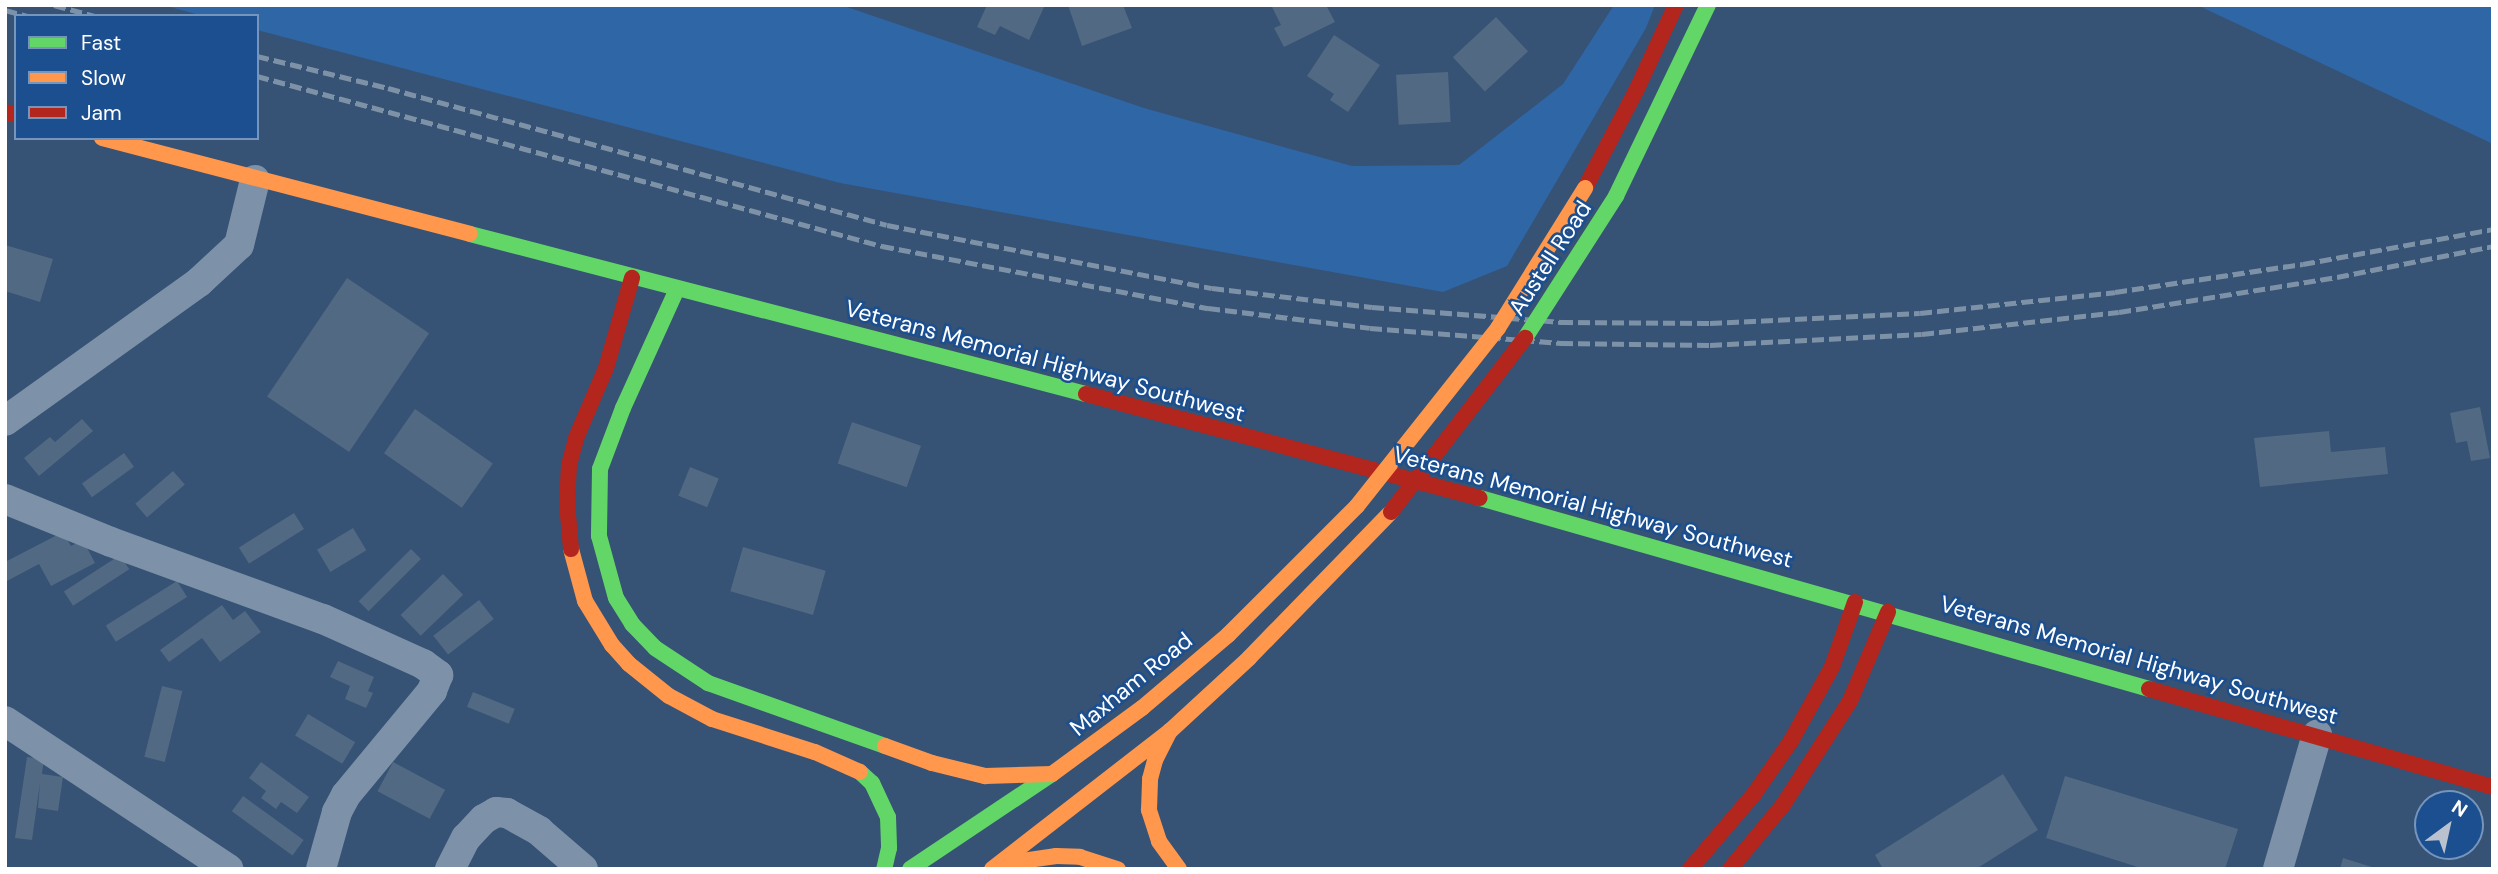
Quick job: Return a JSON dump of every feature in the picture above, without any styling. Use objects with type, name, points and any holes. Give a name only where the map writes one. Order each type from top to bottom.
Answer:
[{"type":"main road","name":"Austell Road","points":[[1357,506],[1498,328],[1585,188],[1636,91],[1676,5]]},
{"type":"main road","name":"Austell Road","points":[[1170,732],[1326,582],[1391,512],[1511,359],[1616,196],[1708,5]]},
{"type":"main road","name":"Veterans Memorial Highway Southwest","points":[[109,140],[1476,497],[1888,612],[2493,787]]},
{"type":"main road","points":[[632,278],[606,369],[576,438],[569,465],[567,503],[570,552],[585,601],[612,645],[629,664],[669,696],[712,719],[815,752],[859,771],[872,783],[888,817],[889,848],[884,869]]},
{"type":"main road","points":[[677,289],[610,437],[599,479],[597,512],[608,579],[632,624],[681,667],[708,683],[735,693],[959,771],[1007,777],[1052,774]]},
{"type":"main road","name":"Maxham Road","points":[[910,869],[1052,774],[1142,708],[1228,635],[1357,506]]},
{"type":"main road","points":[[1690,869],[1741,811],[1791,741],[1832,667],[1855,603]]},
{"type":"main road","points":[[1730,869],[1783,805],[1850,701],[1888,612]]},
{"type":"main road","points":[[995,866],[1170,732]]},
{"type":"main road","points":[[1170,732],[1155,760],[1150,779],[1149,810],[1159,841],[1179,869]]},
{"type":"main road","points":[[995,866],[1056,856],[1080,857],[1118,869]]},
{"type":"street","points":[[5,421],[199,282],[239,245],[255,180]]},
{"type":"street","points":[[5,499],[111,542],[323,619],[423,664],[438,675],[432,691],[346,795],[337,812],[321,869]]},
{"type":"street","points":[[5,721],[229,869]]},
{"type":"street","points":[[2278,869],[2317,735]]},
{"type":"street","points":[[450,869],[466,838],[484,819],[496,812],[514,816],[539,831],[583,869]]},
{"type":"shaded area","points":[[163,5],[841,5],[1144,108],[1352,166],[1459,165],[1563,84],[1614,5],[1655,5],[1646,28],[1507,266],[1443,292],[840,183],[259,31],[259,14],[196,14]]},
{"type":"shaded area","points":[[2197,5],[2493,5],[2493,144]]},
{"type":"building","points":[[987,5],[1045,5],[1029,40],[1000,26],[995,35],[977,27]]},
{"type":"building","points":[[1068,5],[1123,5],[1132,28],[1082,46]]},
{"type":"building","points":[[1271,5],[1326,5],[1335,22],[1284,47],[1274,28],[1281,25]]},
{"type":"building","points":[[1496,17],[1528,51],[1485,92],[1453,57]]},
{"type":"building","points":[[1334,35],[1380,65],[1348,112],[1330,100],[1334,94],[1307,76]]},
{"type":"building","points":[[1448,72],[1451,122],[1399,125],[1396,75]]},
{"type":"building","points":[[5,245],[53,259],[40,302],[5,291]]},
{"type":"building","points":[[347,278],[429,333],[349,452],[267,397]]},
{"type":"building","points":[[2480,407],[2490,458],[2471,461],[2467,441],[2456,443],[2450,413]]},
{"type":"building","points":[[415,409],[493,463],[462,508],[384,453]]},
{"type":"building","points":[[82,419],[93,431],[39,476],[24,458],[50,437],[55,442]]},
{"type":"building","points":[[852,422],[921,446],[907,487],[838,464]]},
{"type":"building","points":[[2329,431],[2331,452],[2385,447],[2388,474],[2260,487],[2254,438]]},
{"type":"building","points":[[124,453],[134,467],[92,497],[82,484]]},
{"type":"building","points":[[690,467],[719,479],[707,507],[678,496]]},
{"type":"building","points":[[173,471],[185,485],[147,517],[135,504]]},
{"type":"building","points":[[294,513],[304,529],[249,564],[239,547]]},
{"type":"building","points":[[353,528],[366,550],[330,572],[317,550]]},
{"type":"building","points":[[63,532],[71,546],[83,540],[95,563],[51,586],[39,564],[5,582],[5,562]]},
{"type":"building","points":[[743,547],[826,571],[813,615],[730,591]]},
{"type":"building","points":[[411,549],[421,559],[369,611],[359,601]]},
{"type":"building","points":[[120,555],[129,569],[73,606],[64,591]]},
{"type":"building","points":[[443,574],[463,595],[421,636],[401,615]]},
{"type":"building","points":[[177,581],[187,597],[116,642],[106,626]]},
{"type":"building","points":[[479,600],[494,619],[448,655],[433,636]]},
{"type":"building","points":[[222,605],[233,620],[245,611],[261,632],[220,662],[202,638],[169,662],[160,650]]},
{"type":"building","points":[[338,661],[374,677],[368,691],[373,693],[366,708],[345,699],[350,686],[330,677]]},
{"type":"building","points":[[162,686],[182,691],[165,762],[144,757]]},
{"type":"building","points":[[473,692],[515,709],[509,724],[467,707]]},
{"type":"building","points":[[308,714],[355,742],[342,764],[295,735]]},
{"type":"building","points":[[27,757],[44,759],[42,774],[63,777],[58,811],[38,808],[40,783],[32,840],[15,838]]},
{"type":"building","points":[[261,762],[309,797],[297,813],[281,802],[276,809],[261,798],[266,791],[249,778]]},
{"type":"building","points":[[393,762],[445,790],[430,819],[378,791]]},
{"type":"building","points":[[2003,774],[2038,830],[1976,869],[1883,869],[1875,855]]},
{"type":"building","points":[[2065,776],[2238,829],[2225,869],[2144,869],[2046,838]]},
{"type":"building","points":[[243,796],[304,840],[293,855],[232,811]]},
{"type":"building","points":[[2343,858],[2375,868],[2375,869],[2340,869]]},
{"type":"railway","points":[[54,5],[88,14]]},
{"type":"railway","points":[[5,10],[20,14]]},
{"type":"railway","points":[[259,56],[388,88],[887,225],[1212,288],[1372,307],[1561,322],[1710,323],[1920,313],[2115,292],[2303,264],[2493,229]]},
{"type":"railway","points":[[259,77],[882,246],[1208,308],[1370,328],[1561,343],[1710,345],[1922,334],[2119,312],[2337,277],[2493,246]]},
{"type":"traffic: fast","points":[[1616,196],[1708,5]]},
{"type":"traffic: fast","points":[[1525,338],[1616,196]]},
{"type":"traffic: fast","points":[[470,234],[1086,394]]},
{"type":"traffic: fast","points":[[677,289],[623,408],[600,469],[599,536],[616,598],[632,624],[655,648],[708,683],[885,746]]},
{"type":"traffic: fast","points":[[1480,498],[2149,689]]},
{"type":"traffic: fast","points":[[860,772],[872,783],[888,817],[889,848],[884,869]]},
{"type":"traffic: fast","points":[[910,869],[1052,774]]},
{"type":"traffic: slow","points":[[110,140],[470,234]]},
{"type":"traffic: slow","points":[[1357,506],[1498,328],[1585,188]]},
{"type":"traffic: slow","points":[[885,746],[932,763],[985,776],[1052,774],[1142,708],[1228,635],[1357,506]]},
{"type":"traffic: slow","points":[[1179,869],[1159,841],[1149,810],[1150,779],[1155,760],[1170,731],[1249,658],[1391,512]]},
{"type":"traffic: slow","points":[[571,549],[585,601],[612,645],[629,664],[669,696],[712,719],[815,752],[860,772]]},
{"type":"traffic: slow","points":[[992,869],[1170,731]]},
{"type":"traffic: slow","points":[[1000,864],[1056,856],[1080,857],[1118,869]]},
{"type":"traffic: jam","points":[[1585,188],[1636,91],[1676,5]]},
{"type":"traffic: jam","points":[[5,112],[14,114]]},
{"type":"traffic: jam","points":[[571,549],[567,503],[569,465],[576,438],[606,368],[632,278]]},
{"type":"traffic: jam","points":[[1391,512],[1525,338]]},
{"type":"traffic: jam","points":[[1086,394],[1480,498]]},
{"type":"traffic: jam","points":[[1690,869],[1754,794],[1791,741],[1832,667],[1855,602]]},
{"type":"traffic: jam","points":[[1730,869],[1783,805],[1850,701],[1888,612]]},
{"type":"traffic: jam","points":[[2149,689],[2493,787]]}]
